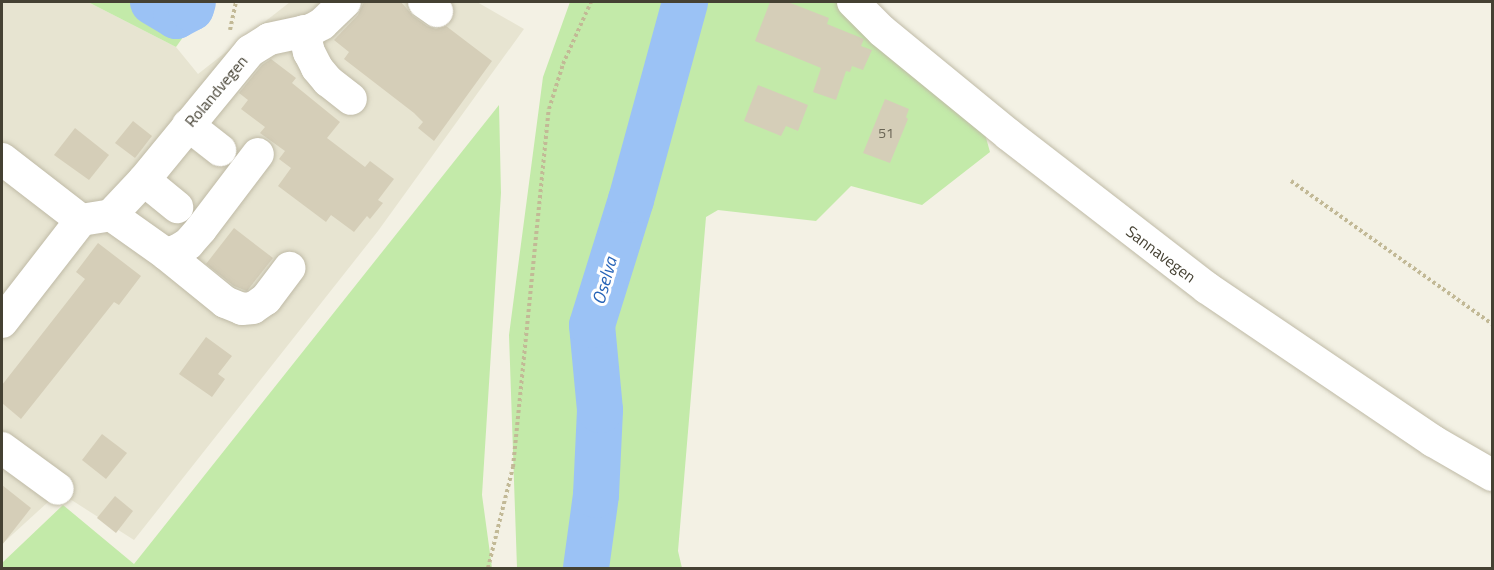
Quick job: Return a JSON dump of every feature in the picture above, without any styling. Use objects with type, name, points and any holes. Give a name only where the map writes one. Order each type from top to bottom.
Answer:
[{"type":"street","name":"Rolandvegen","points":[[2,322],[96,218],[144,180],[250,51],[269,39],[304,31],[322,24],[345,2]]},
{"type":"street","name":"Sannavegen","points":[[853,2],[882,31],[1164,257],[1433,441],[1492,476]]},
{"type":"street","points":[[304,31],[309,52],[317,68],[328,81],[351,99]]},
{"type":"street","points":[[188,126],[220,150]]},
{"type":"street","points":[[166,254],[188,244],[258,154]]},
{"type":"street","points":[[2,159],[96,218],[166,254],[225,302],[242,309],[253,308],[266,299],[289,268]]},
{"type":"street","points":[[144,180],[177,207]]},
{"type":"street","points":[[2,448],[58,489]]},
{"type":"path","points":[[488,568],[513,467],[549,109],[563,64],[591,2]]},
{"type":"path","points":[[1291,181],[1492,324]]},
{"type":"shaded area","points":[[2,2],[88,2],[176,47],[198,74],[290,2],[477,2],[524,29],[378,231],[134,540],[59,492],[2,544]]},
{"type":"green space","points":[[88,2],[208,2],[176,47]]},
{"type":"green space","points":[[570,2],[866,2],[974,95],[990,152],[922,205],[851,186],[816,221],[718,210],[706,217],[678,551],[682,568],[517,568],[509,335],[543,77]]},
{"type":"green space","points":[[499,105],[501,193],[482,495],[492,568],[2,568],[2,563],[63,505],[134,564]]},
{"type":"building","points":[[364,2],[401,2],[413,16],[427,26],[436,29],[446,26],[492,61],[434,141],[418,128],[423,122],[414,113],[344,59],[349,52],[334,40],[358,15]]},
{"type":"building","points":[[770,2],[788,2],[829,18],[827,24],[864,39],[861,46],[872,50],[863,70],[852,66],[850,72],[846,71],[836,100],[813,92],[821,68],[755,41]]},
{"type":"building","points":[[271,59],[296,78],[292,83],[340,122],[327,138],[365,167],[370,161],[394,179],[378,200],[383,203],[370,219],[367,216],[354,232],[331,215],[326,222],[278,186],[291,168],[279,159],[285,151],[260,133],[265,127],[241,109],[248,100],[239,93],[262,65]]},
{"type":"building","points":[[758,85],[808,105],[798,131],[786,126],[781,136],[744,121]]},
{"type":"building","points":[[885,99],[909,109],[906,117],[908,119],[890,163],[863,153]]},
{"type":"building","points":[[133,121],[152,136],[135,158],[115,143]]},
{"type":"building","points":[[75,128],[109,155],[89,180],[54,155]]},
{"type":"building","points":[[234,228],[273,258],[247,291],[234,286],[206,264]]},
{"type":"building","points":[[98,243],[141,276],[119,305],[114,302],[21,419],[2,403],[2,385],[85,279],[76,272]]},
{"type":"building","points":[[206,337],[232,356],[218,374],[225,379],[212,397],[179,374]]},
{"type":"building","points":[[102,434],[127,453],[106,479],[82,460]]},
{"type":"building","points":[[2,485],[31,508],[2,545]]},
{"type":"building","points":[[115,496],[133,511],[116,533],[97,518]]},
{"type":"waterway","name":"Oselva","points":[[153,2],[176,16],[191,8],[193,2]]},
{"type":"waterway","name":"Oselva","points":[[586,568],[596,495],[600,410],[592,325],[631,200],[685,2]]}]
